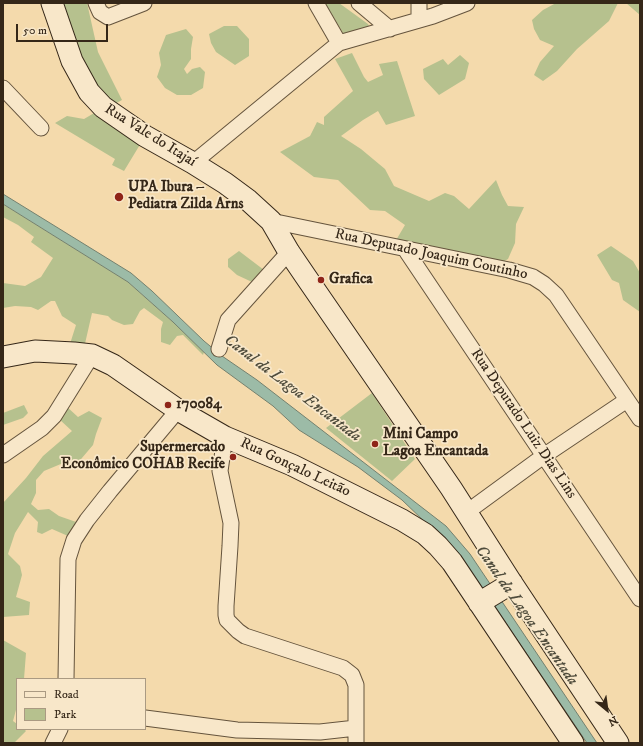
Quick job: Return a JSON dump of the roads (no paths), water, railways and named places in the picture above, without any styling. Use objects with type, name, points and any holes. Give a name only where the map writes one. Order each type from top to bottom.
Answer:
[{"type":"main road","name":"Rua Vale do Itajaí","points":[[52,3],[72,61],[89,92],[103,107],[145,136],[193,163],[248,200],[271,221],[289,252],[451,488],[618,743]]},
{"type":"main road","name":"Rua Gonçalo Leitão","points":[[3,357],[35,352],[74,352],[92,355],[113,365],[178,410],[225,437],[292,465],[402,520],[424,534],[438,546],[452,562],[573,743]]},
{"type":"main road","points":[[479,603],[512,583]]},
{"type":"street","points":[[96,3],[100,12],[108,17],[144,3]]},
{"type":"street","points":[[316,3],[338,43]]},
{"type":"street","points":[[359,3],[390,29]]},
{"type":"street","points":[[419,3],[419,20]]},
{"type":"street","points":[[193,163],[338,43],[390,29],[467,3]]},
{"type":"street","points":[[3,88],[41,128]]},
{"type":"street","name":"Rua Deputado Joaquim Coutinho","points":[[271,221],[516,272],[533,277],[544,284],[556,295],[640,419]]},
{"type":"street","name":"Rua Deputado Luiz Dias Lins","points":[[405,249],[545,455],[640,599]]},
{"type":"street","points":[[220,349],[228,320],[289,252]]},
{"type":"street","points":[[3,455],[42,428],[54,416],[92,355]]},
{"type":"street","points":[[467,512],[545,455],[627,400]]},
{"type":"street","points":[[66,678],[68,559],[74,540],[87,520],[110,491],[178,410]]},
{"type":"street","points":[[146,718],[237,730],[320,732],[356,736],[356,685],[352,675],[343,668],[245,636],[230,624],[226,615],[231,523],[220,471],[225,437]]},
{"type":"street","points":[[53,743],[60,730]]},
{"type":"place","name":"UPA Ibura – Pediatra Zilda Arns","points":[[119,197]]},
{"type":"place","name":"Grafica","points":[[321,280]]},
{"type":"place","name":"170084","points":[[168,405]]},
{"type":"place","name":"Mini Campo Lagoa Encantada","points":[[375,444]]},
{"type":"place","name":"Supermercado Econômico COHAB Recife","points":[[233,457]]},
{"type":"water label","name":"Canal da Lagoa Encantada","points":[[292,389]]},
{"type":"water label","name":"Canal da Lagoa Encantada","points":[[526,616]]}]
